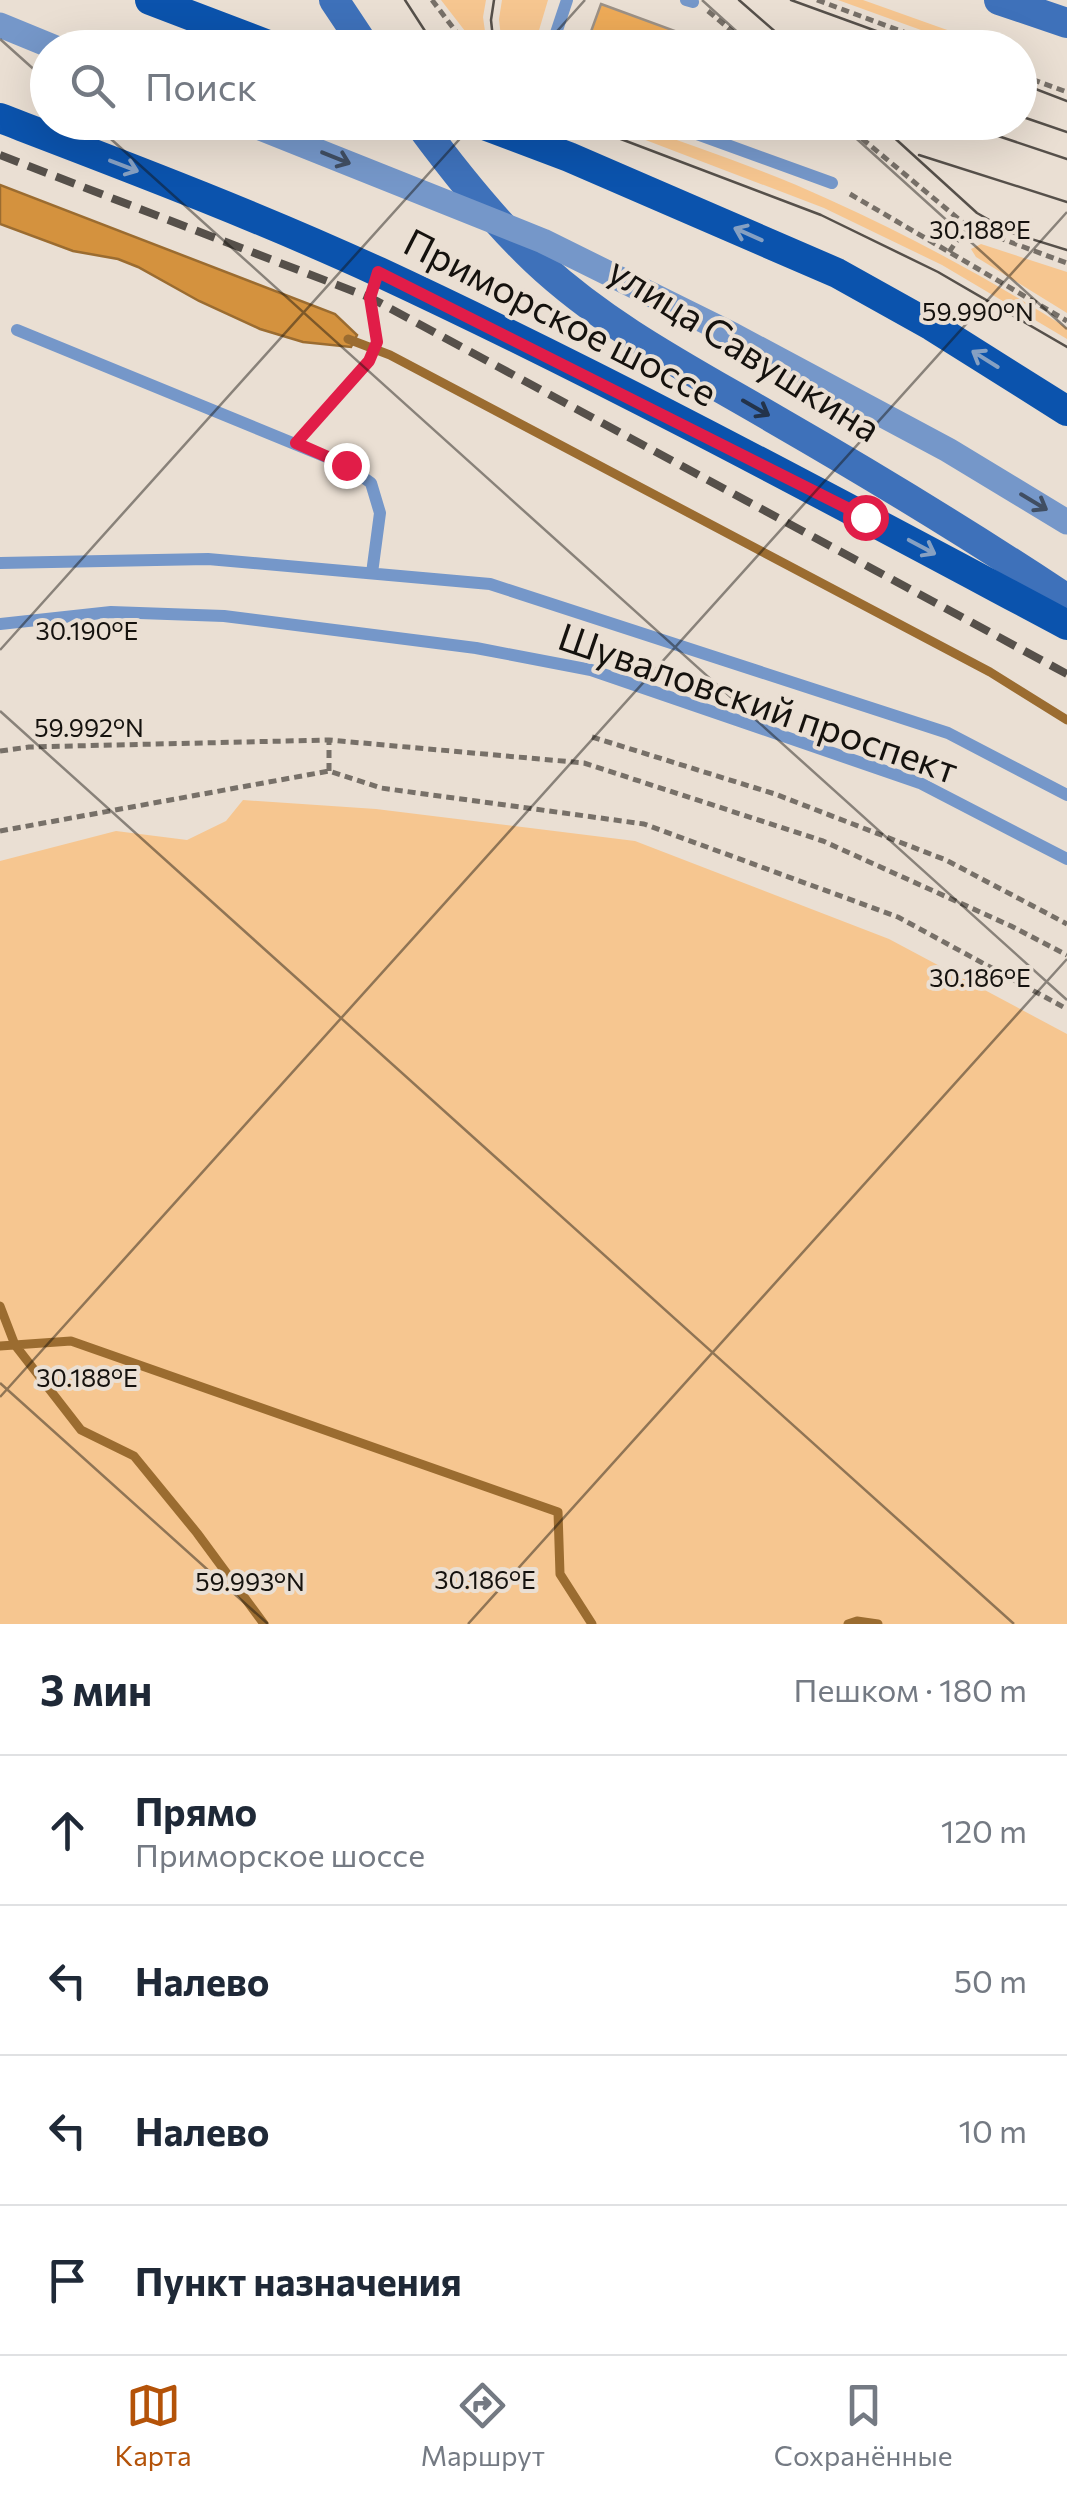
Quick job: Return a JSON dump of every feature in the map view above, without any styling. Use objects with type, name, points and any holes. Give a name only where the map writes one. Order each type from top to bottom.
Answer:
[{"type":"main road","points":[[150,0],[229,30]]},
{"type":"main road","points":[[334,0],[354,30]]},
{"type":"main road","points":[[356,0],[369,30]]},
{"type":"main road","points":[[999,0],[1067,23]]},
{"type":"main road","name":"Приморское шоссе","points":[[0,118],[30,130]]},
{"type":"main road","name":"Приморское шоссе","points":[[57,140],[235,209],[378,272],[865,517],[1067,625]]},
{"type":"main road","name":"улица Савушкина","points":[[431,140],[462,181],[536,261],[600,313],[982,542],[1067,599]]},
{"type":"main road","points":[[524,140],[837,273],[932,326],[1067,411]]},
{"type":"street","points":[[0,25],[30,37]]},
{"type":"street","points":[[290,140],[543,240],[733,335],[948,450],[1067,522]]},
{"type":"lane","points":[[556,30],[567,0]]},
{"type":"lane","points":[[714,140],[832,183]]},
{"type":"lane","points":[[17,330],[346,465],[371,484],[380,513],[372,573]]},
{"type":"lane","name":"Шуваловский проспект","points":[[0,564],[208,559],[490,584],[948,732],[1067,795]]},
{"type":"lane","name":"Шуваловский проспект","points":[[0,624],[112,612],[224,616],[476,648],[591,670],[920,782],[1067,859]]},
{"type":"path","points":[[432,0],[455,30]]},
{"type":"path","points":[[817,0],[898,30]]},
{"type":"path","points":[[690,1],[731,30]]},
{"type":"path","points":[[1037,81],[1067,92]]},
{"type":"path","points":[[863,140],[966,226],[1067,263]]},
{"type":"path","points":[[832,183],[1067,321]]},
{"type":"path","points":[[949,252],[966,226]]},
{"type":"path","points":[[296,443],[369,361],[377,342],[370,298],[378,272]]},
{"type":"path","points":[[592,737],[775,794],[946,860],[1067,924]]},
{"type":"path","points":[[329,771],[330,740]]},
{"type":"path","points":[[0,751],[28,747],[330,740],[584,763],[822,840],[1012,926],[1067,956]]},
{"type":"path","points":[[0,831],[329,771],[381,788],[644,824],[898,917],[1067,1009]]},
{"type":"shaded area","points":[[441,0],[486,0],[485,30],[464,30]]},
{"type":"shaded area","points":[[502,0],[548,0],[539,30],[500,30]]},
{"type":"shaded area","points":[[838,0],[863,0],[947,30],[921,30]]},
{"type":"shaded area","points":[[646,140],[676,140],[861,214],[1038,310],[1067,328],[1067,339],[942,265],[824,208]]},
{"type":"shaded area","points":[[0,185],[335,314],[357,335],[351,347],[303,342],[260,329],[138,267],[73,251],[0,224]]},
{"type":"shaded area","points":[[981,244],[1067,272],[1067,313],[976,257],[971,249]]},
{"type":"shaded area","points":[[243,800],[376,809],[635,841],[889,939],[1067,1034],[1067,1624],[0,1624],[0,861],[116,831],[187,840],[226,821]]},
{"type":"building","points":[[601,4],[672,30],[592,30]]},
{"type":"waterway","points":[[348,339],[390,355],[990,672],[1067,720]]},
{"type":"waterway","points":[[0,1306],[15,1345],[81,1430],[134,1456],[264,1624]]},
{"type":"waterway","points":[[0,1346],[71,1341],[558,1512],[560,1574],[592,1624]]},
{"type":"waterway","points":[[848,1624],[878,1624]]},
{"type":"tram line","points":[[405,0],[424,30]]},
{"type":"tram line","points":[[492,30],[494,0]]},
{"type":"tram line","points":[[739,0],[773,30]]},
{"type":"tram line","points":[[791,0],[874,30]]},
{"type":"tram line","points":[[1037,90],[1067,101]]},
{"type":"tram line","points":[[1037,122],[1067,132]]},
{"type":"tram line","points":[[623,140],[821,215],[938,272],[1067,347]]},
{"type":"tram line","points":[[897,140],[977,213],[1012,233],[1067,250]]},
{"type":"tram line","points":[[1010,140],[1067,159]]},
{"type":"tram line","points":[[919,155],[1067,202]]},
{"type":"railway","points":[[0,155],[371,298],[1067,674]]},
{"type":"route","points":[[346,465],[296,443],[369,361],[377,342],[370,298],[378,272],[865,517]]}]
